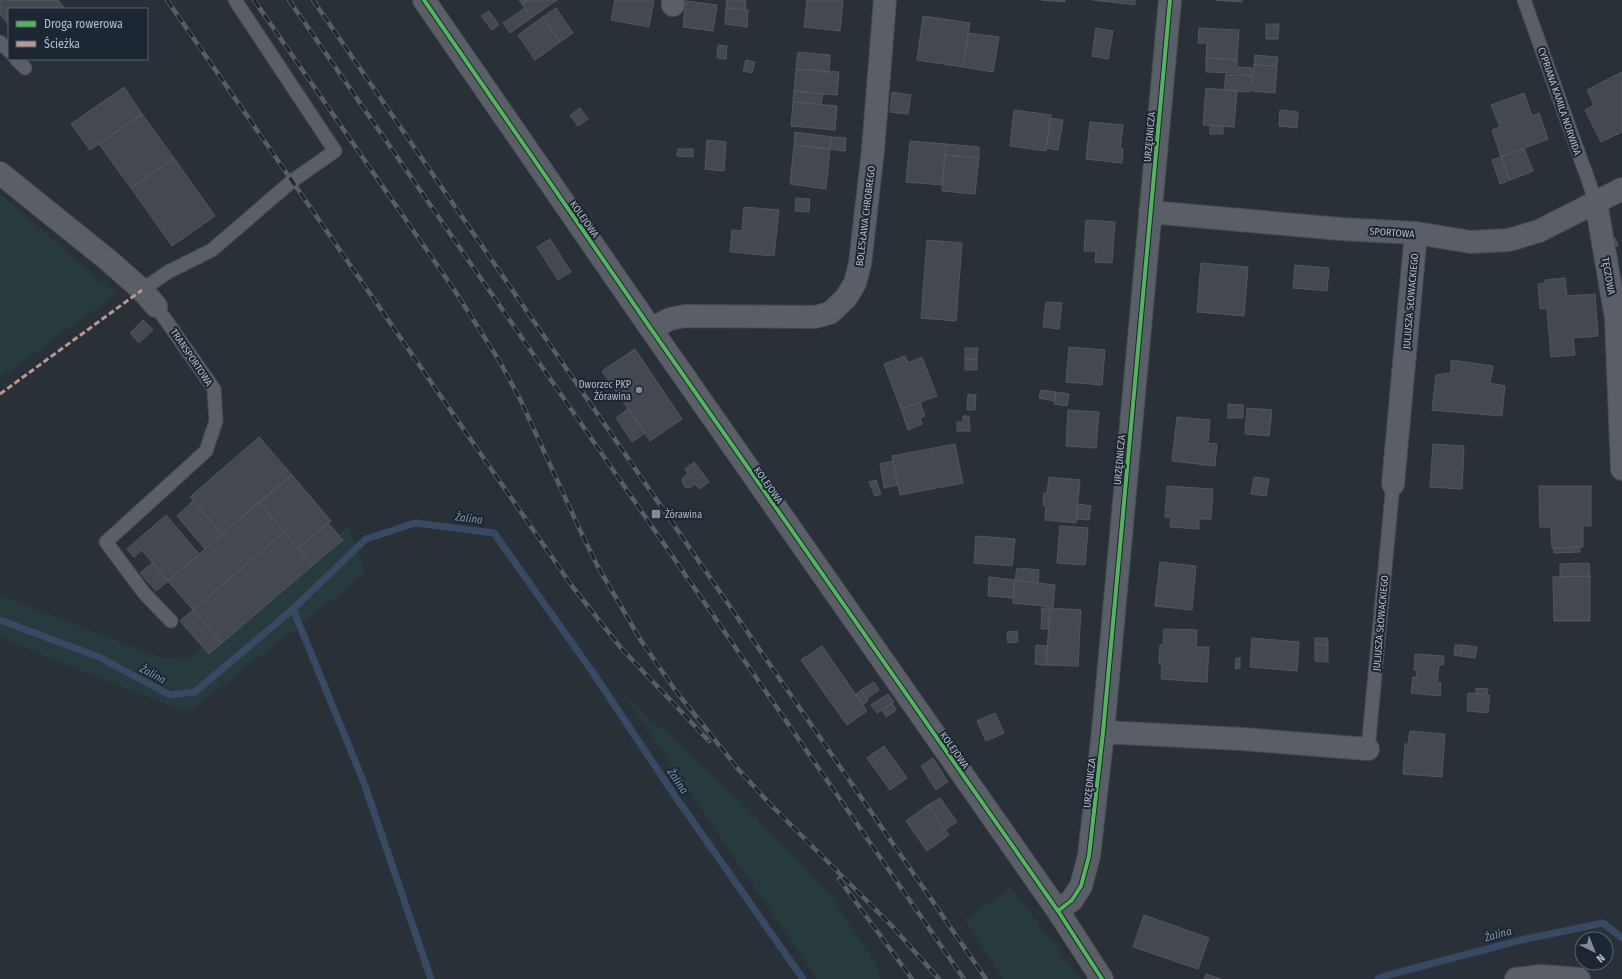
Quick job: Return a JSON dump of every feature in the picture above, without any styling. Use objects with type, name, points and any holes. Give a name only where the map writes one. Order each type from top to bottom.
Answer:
[{"type":"street","name":"KOLEJOWA","points":[[424,0],[651,329],[1058,911],[1102,979]]},
{"type":"street","name":"BOLESŁAWA CHROBREGO","points":[[651,329],[670,319],[685,316],[814,317],[830,313],[846,298],[855,283],[860,264],[873,150],[885,0]]},
{"type":"street","name":"URZĘDNICZA","points":[[1058,911],[1072,900],[1081,886],[1089,856],[1103,732],[1170,0]]},
{"type":"street","name":"TRANSPORTOWA","points":[[0,173],[142,290],[156,306]]},
{"type":"street","name":"SPORTOWA","points":[[1150,212],[1341,229],[1416,233],[1471,242],[1509,240],[1539,231],[1622,189]]},
{"type":"street","name":"TĘCZOWA","points":[[1596,202],[1616,318],[1622,469]]},
{"type":"street","name":"JULIUSZA SŁOWACKIEGO","points":[[1393,484],[1416,233]]},
{"type":"street","name":"JULIUSZA SŁOWACKIEGO","points":[[1103,732],[1242,739],[1368,749]]},
{"type":"street","points":[[1516,979],[1541,976],[1579,979]]},
{"type":"lane","points":[[142,290],[168,272],[212,250],[292,181],[335,151],[236,0]]},
{"type":"lane","name":"CYPRIANA KAMILA NORWIDA","points":[[1524,0],[1596,202]]},
{"type":"lane","points":[[0,42],[8,50]]},
{"type":"lane","name":"TRANSPORTOWA","points":[[156,306],[214,389],[216,421],[206,451],[106,542],[144,593],[171,621]]},
{"type":"lane","name":"JULIUSZA SŁOWACKIEGO","points":[[1368,749],[1393,484]]},
{"type":"green space","points":[[1,194],[116,294],[0,378],[0,195]]},
{"type":"green space","points":[[348,527],[366,573],[188,712],[86,673],[0,637],[0,595],[161,658],[187,659]]},
{"type":"green space","points":[[623,694],[740,800],[830,894],[877,966],[881,979],[817,979]]},
{"type":"green space","points":[[1011,888],[1081,979],[1003,979],[965,920]]},
{"type":"building","points":[[0,0],[58,0],[64,8],[8,8],[8,24],[0,14]]},
{"type":"building","points":[[519,0],[528,0],[522,4]]},
{"type":"building","points":[[528,0],[557,0],[531,18],[522,4]]},
{"type":"building","points":[[615,0],[654,0],[649,27],[611,20]]},
{"type":"building","points":[[727,0],[746,0],[745,10],[726,8]]},
{"type":"building","points":[[807,0],[843,0],[840,31],[804,27]]},
{"type":"building","points":[[1041,0],[1065,0],[1065,2]]},
{"type":"building","points":[[1093,0],[1135,0],[1135,5]]},
{"type":"building","points":[[1215,0],[1242,0],[1242,2]]},
{"type":"building","points":[[686,1],[717,5],[713,31],[683,27]]},
{"type":"building","points":[[525,8],[531,18],[510,33],[503,23]]},
{"type":"building","points":[[556,8],[573,33],[560,42],[543,17]]},
{"type":"building","points":[[726,8],[748,10],[747,27],[725,24]]},
{"type":"building","points":[[489,11],[499,25],[492,30],[481,16]]},
{"type":"building","points":[[923,16],[970,23],[963,67],[917,60]]},
{"type":"building","points":[[543,17],[560,42],[535,60],[518,35]]},
{"type":"building","points":[[1266,24],[1279,24],[1278,39],[1266,39]]},
{"type":"building","points":[[1096,28],[1113,31],[1108,59],[1092,56]]},
{"type":"building","points":[[1199,28],[1239,30],[1237,60],[1206,58],[1207,43],[1198,43]]},
{"type":"building","points":[[968,33],[999,37],[993,72],[963,67]]},
{"type":"building","points":[[718,45],[727,46],[726,59],[717,58]]},
{"type":"building","points":[[798,52],[830,55],[829,72],[796,69]]},
{"type":"building","points":[[1255,55],[1278,57],[1277,66],[1254,65]]},
{"type":"building","points":[[1206,58],[1237,60],[1237,73],[1206,72]]},
{"type":"building","points":[[746,60],[755,62],[752,73],[743,71]]},
{"type":"building","points":[[1254,65],[1277,66],[1275,93],[1252,91]]},
{"type":"building","points":[[1239,67],[1252,68],[1252,76],[1238,75]]},
{"type":"building","points":[[796,69],[839,72],[837,95],[794,91]]},
{"type":"building","points":[[1622,72],[1622,132],[1601,142],[1585,110],[1594,105],[1587,90]]},
{"type":"building","points":[[1226,74],[1252,76],[1250,92],[1224,90]]},
{"type":"building","points":[[124,87],[142,114],[90,150],[71,124]]},
{"type":"building","points":[[1206,88],[1237,91],[1234,127],[1203,125]]},
{"type":"building","points":[[794,91],[823,94],[821,104],[793,102]]},
{"type":"building","points":[[892,92],[911,95],[908,114],[890,112]]},
{"type":"building","points":[[1524,93],[1532,116],[1539,113],[1548,139],[1501,157],[1492,130],[1500,127],[1491,105]]},
{"type":"building","points":[[793,102],[837,106],[835,130],[791,126]]},
{"type":"building","points":[[580,108],[588,119],[578,126],[570,115]]},
{"type":"building","points":[[1014,110],[1051,115],[1046,151],[1010,146]]},
{"type":"building","points":[[1280,110],[1298,112],[1297,128],[1279,126]]},
{"type":"building","points":[[142,114],[174,158],[131,188],[99,144]]},
{"type":"building","points":[[1050,118],[1063,120],[1058,150],[1046,148]]},
{"type":"building","points":[[1090,122],[1123,125],[1120,149],[1123,149],[1122,163],[1086,159]]},
{"type":"building","points":[[1210,125],[1223,126],[1223,134],[1210,134]]},
{"type":"building","points":[[795,132],[832,137],[830,149],[794,145]]},
{"type":"building","points":[[832,137],[846,138],[845,151],[830,149]]},
{"type":"building","points":[[707,140],[726,142],[724,171],[705,169]]},
{"type":"building","points":[[910,141],[946,144],[942,185],[906,182]]},
{"type":"building","points":[[946,144],[979,147],[979,158],[945,155]]},
{"type":"building","points":[[794,145],[830,149],[826,189],[790,184]]},
{"type":"building","points":[[1524,148],[1533,171],[1510,180],[1501,157]]},
{"type":"building","points":[[678,149],[693,149],[693,157],[677,156]]},
{"type":"building","points":[[945,155],[979,158],[975,194],[942,191]]},
{"type":"building","points":[[1501,157],[1510,180],[1500,184],[1492,160]]},
{"type":"building","points":[[174,158],[215,216],[172,246],[131,188]]},
{"type":"building","points":[[796,198],[810,199],[809,212],[795,211]]},
{"type":"building","points":[[744,207],[779,210],[774,256],[730,252],[732,230],[742,231]]},
{"type":"building","points":[[1086,220],[1115,222],[1112,263],[1095,262],[1096,251],[1084,251]]},
{"type":"building","points":[[1615,238],[1618,246],[1613,248],[1610,240]]},
{"type":"building","points":[[550,239],[571,272],[558,280],[537,247]]},
{"type":"building","points":[[927,240],[962,243],[956,321],[921,318]]},
{"type":"building","points":[[1201,263],[1248,267],[1244,316],[1197,312]]},
{"type":"building","points":[[1295,265],[1329,268],[1327,291],[1293,288]]},
{"type":"building","points":[[1565,278],[1567,296],[1595,294],[1598,336],[1573,338],[1575,355],[1551,357],[1547,308],[1540,309],[1538,284],[1545,283],[1545,280]]},
{"type":"building","points":[[1046,302],[1062,303],[1059,329],[1043,327]]},
{"type":"building","points":[[143,320],[153,330],[139,343],[130,333]]},
{"type":"building","points":[[1069,347],[1105,350],[1102,385],[1066,382]]},
{"type":"building","points":[[965,348],[978,348],[977,359],[965,359]]},
{"type":"building","name":"Dworzec PKP Żórawina","points":[[635,349],[682,419],[650,441],[602,371]]},
{"type":"building","points":[[905,356],[908,363],[922,357],[937,396],[901,409],[884,364]]},
{"type":"building","points":[[965,359],[977,359],[977,370],[965,370]]},
{"type":"building","points":[[1451,360],[1493,366],[1490,383],[1505,386],[1502,416],[1432,410],[1436,375],[1451,373]]},
{"type":"building","points":[[1041,390],[1056,392],[1055,401],[1039,398]]},
{"type":"building","points":[[1056,392],[1069,394],[1067,406],[1054,404]]},
{"type":"building","points":[[968,394],[976,395],[975,410],[967,410]]},
{"type":"building","points":[[920,402],[925,416],[920,418],[922,424],[908,430],[901,409]]},
{"type":"building","points":[[1228,404],[1243,405],[1243,418],[1228,418]]},
{"type":"building","points":[[1247,408],[1272,410],[1269,436],[1245,434]]},
{"type":"building","points":[[628,409],[645,433],[632,442],[616,418]]},
{"type":"building","points":[[1068,410],[1099,412],[1096,448],[1066,446]]},
{"type":"building","points":[[963,416],[969,416],[970,431],[957,431],[957,422],[963,422]]},
{"type":"building","points":[[1177,417],[1210,420],[1208,443],[1217,444],[1215,466],[1172,461]]},
{"type":"building","points":[[259,437],[292,475],[222,534],[190,497]]},
{"type":"building","points":[[955,444],[963,483],[900,495],[892,456]]},
{"type":"building","points":[[1433,444],[1464,446],[1462,489],[1430,487]]},
{"type":"building","points":[[893,461],[898,485],[884,488],[880,464]]},
{"type":"building","points":[[694,462],[709,482],[699,489],[695,484],[690,488],[685,487],[682,482],[683,477],[688,474],[685,469]]},
{"type":"building","points":[[292,475],[331,521],[298,548],[259,502]]},
{"type":"building","points":[[1049,477],[1080,480],[1076,523],[1045,520],[1046,506],[1043,505],[1044,493],[1047,493]]},
{"type":"building","points":[[1254,477],[1269,479],[1266,496],[1251,494]]},
{"type":"building","points":[[876,480],[881,494],[875,496],[869,482]]},
{"type":"building","points":[[1167,486],[1213,489],[1211,519],[1199,519],[1199,529],[1170,527],[1171,517],[1165,517]]},
{"type":"building","points":[[1539,486],[1591,486],[1591,526],[1583,526],[1583,547],[1552,548],[1551,527],[1540,527]]},
{"type":"building","points":[[193,501],[222,534],[205,549],[177,516]]},
{"type":"building","points":[[259,502],[284,532],[193,610],[168,581]]},
{"type":"building","points":[[1077,504],[1091,506],[1089,520],[1076,519]]},
{"type":"building","points":[[166,515],[199,554],[168,581],[135,542]]},
{"type":"building","points":[[328,523],[343,540],[313,565],[298,548]]},
{"type":"building","points":[[1060,526],[1088,528],[1085,565],[1057,563]]},
{"type":"building","points":[[284,532],[313,565],[222,643],[193,610]]},
{"type":"building","points":[[976,536],[1015,539],[1012,566],[974,563]]},
{"type":"building","points":[[135,542],[142,550],[134,557],[127,549]]},
{"type":"building","points":[[1580,547],[1580,552],[1554,553],[1554,548]]},
{"type":"building","points":[[1160,562],[1196,566],[1192,610],[1155,606]]},
{"type":"building","points":[[152,563],[168,581],[156,591],[140,573]]},
{"type":"building","points":[[1589,563],[1590,576],[1560,577],[1560,564]]},
{"type":"building","points":[[1017,568],[1039,570],[1038,583],[1015,580]]},
{"type":"building","points":[[1590,576],[1590,621],[1554,621],[1553,577]]},
{"type":"building","points":[[989,577],[1015,580],[1013,598],[988,596]]},
{"type":"building","points":[[1015,580],[1055,585],[1053,607],[1013,603]]},
{"type":"building","points":[[1042,608],[1050,608],[1048,629],[1041,629]]},
{"type":"building","points":[[1050,608],[1081,610],[1078,666],[1046,665]]},
{"type":"building","points":[[193,610],[222,643],[209,654],[180,621]]},
{"type":"building","points":[[1164,629],[1197,630],[1196,647],[1209,647],[1207,682],[1161,679],[1162,665],[1159,664],[1160,645],[1163,645]]},
{"type":"building","points":[[1017,631],[1018,642],[1008,643],[1007,632]]},
{"type":"building","points":[[1252,638],[1299,642],[1297,671],[1250,667]]},
{"type":"building","points":[[1315,638],[1328,638],[1328,645],[1315,644]]},
{"type":"building","points":[[1315,644],[1328,645],[1328,662],[1315,661]]},
{"type":"building","points":[[1036,645],[1047,646],[1046,665],[1035,664]]},
{"type":"building","points":[[1455,645],[1462,645],[1460,656],[1454,655]]},
{"type":"building","points":[[1462,645],[1477,647],[1475,658],[1460,656]]},
{"type":"building","points":[[822,646],[867,711],[847,725],[801,660]]},
{"type":"building","points":[[1415,654],[1444,656],[1443,665],[1439,665],[1437,683],[1441,683],[1440,696],[1411,693],[1413,677],[1416,678],[1417,670],[1414,670]]},
{"type":"building","points":[[1236,658],[1240,658],[1240,668],[1235,669]]},
{"type":"building","points":[[874,682],[879,690],[867,699],[861,690]]},
{"type":"building","points":[[1476,688],[1488,689],[1487,695],[1476,694]]},
{"type":"building","points":[[861,690],[868,701],[863,705],[856,694]]},
{"type":"building","points":[[1468,693],[1490,695],[1488,713],[1467,711]]},
{"type":"building","points":[[888,694],[894,702],[877,713],[871,705]]},
{"type":"building","points":[[892,703],[896,710],[886,717],[882,710]]},
{"type":"building","points":[[995,713],[1004,733],[986,741],[977,721]]},
{"type":"building","points":[[1410,731],[1445,734],[1442,777],[1403,774],[1405,744],[1408,744]]},
{"type":"building","points":[[884,746],[907,778],[890,790],[867,758]]},
{"type":"building","points":[[933,758],[948,782],[936,790],[921,766]]},
{"type":"building","points":[[940,798],[957,822],[945,830],[928,805]]},
{"type":"building","points":[[928,805],[949,835],[927,851],[906,821]]},
{"type":"building","points":[[1144,915],[1209,938],[1198,969],[1133,947]]},
{"type":"building","points":[[1206,974],[1221,979],[1204,979]]},
{"type":"waterway","name":"Żalina","points":[[0,620],[99,657],[170,695],[195,692],[293,609],[366,539],[415,523],[494,533],[594,674],[673,793],[803,979]]},
{"type":"waterway","points":[[293,609],[364,783],[431,979]]},
{"type":"waterway","name":"Żalina","points":[[1378,979],[1521,940],[1603,923],[1622,938]]},
{"type":"railway","points":[[167,0],[572,586],[621,648],[709,741]]},
{"type":"railway","points":[[254,0],[455,291],[500,362],[521,401],[597,565],[640,639],[675,690],[739,770],[770,804],[891,925],[939,979]]},
{"type":"railway","points":[[289,0],[964,979]]},
{"type":"railway","points":[[313,0],[986,979]]},
{"type":"railway","points":[[839,879],[912,979]]},
{"type":"marked path","points":[[0,394],[142,290]]},
{"type":"cycle path","points":[[424,0],[651,329],[1058,911],[1102,979]]},
{"type":"cycle path","points":[[1058,911],[1072,900],[1081,886],[1089,856],[1103,732],[1170,0]]},
{"type":"place","name":"Dworzec PKP Żórawina","points":[[639,390]]},
{"type":"place","name":"Żórawina","points":[[656,514]]}]
